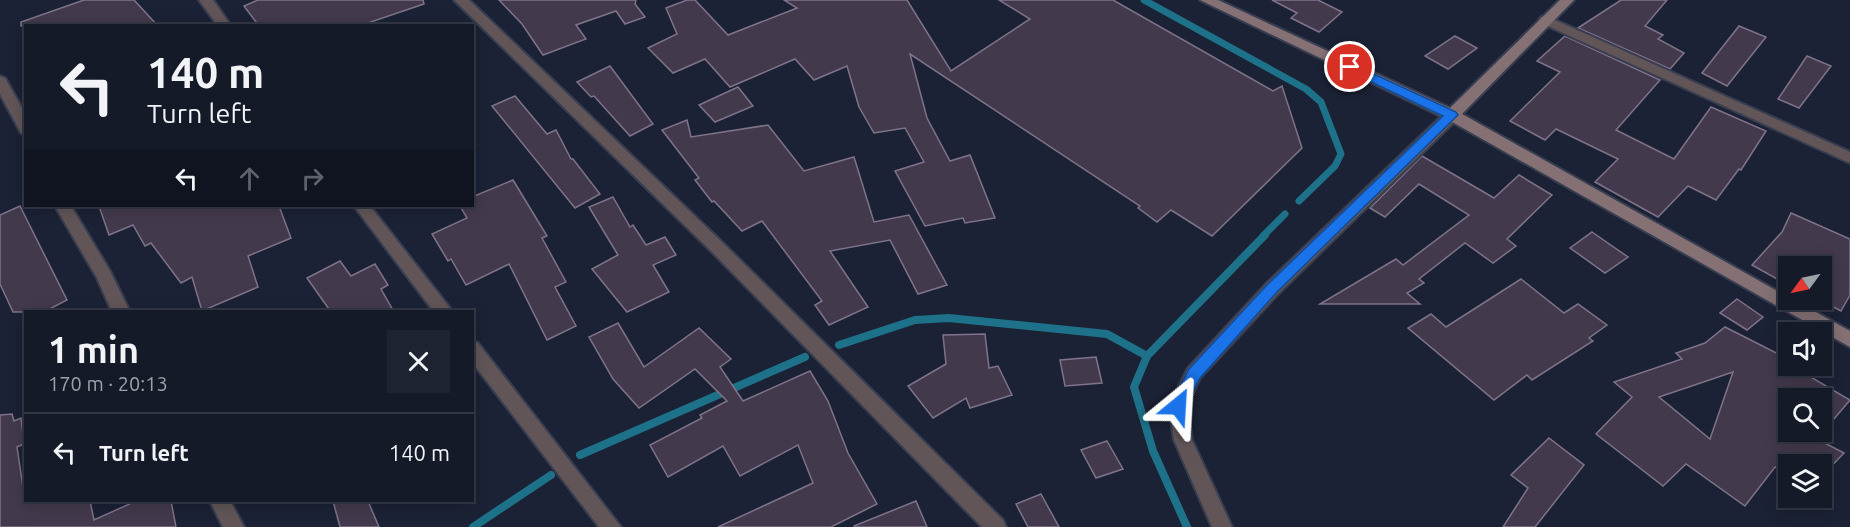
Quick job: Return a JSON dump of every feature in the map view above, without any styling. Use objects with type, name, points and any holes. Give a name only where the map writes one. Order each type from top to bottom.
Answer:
[{"type":"main road","points":[[1207,0],[1452,115],[1850,340]]},
{"type":"main road","points":[[1452,115],[1566,0]]},
{"type":"street","points":[[206,0],[224,24]]},
{"type":"street","points":[[461,0],[718,248],[996,527]]},
{"type":"street","points":[[1546,20],[1850,158]]},
{"type":"street","points":[[0,81],[24,125]]},
{"type":"street","points":[[1222,527],[1183,440],[1178,406],[1194,373],[1272,288],[1452,115]]},
{"type":"street","points":[[64,207],[104,276],[120,310]]},
{"type":"street","points":[[363,207],[442,310]]},
{"type":"street","points":[[474,351],[611,527]]},
{"type":"street","points":[[221,502],[234,527]]},
{"type":"building","points":[[84,0],[134,0],[156,24],[24,24],[21,26],[21,22]]},
{"type":"building","points":[[258,0],[423,0],[424,4],[365,24],[258,24],[244,6]]},
{"type":"building","points":[[499,0],[636,0],[635,4],[645,17],[625,24],[616,11],[576,25],[586,39],[543,55],[522,24]]},
{"type":"building","points":[[687,0],[695,0],[728,35],[797,8],[784,0],[907,0],[951,71],[1030,19],[999,0],[1113,0],[1273,91],[1282,86],[1302,148],[1212,236],[1171,210],[1157,222],[1138,208],[1140,206],[910,54],[927,118],[950,161],[970,155],[995,218],[965,223],[963,218],[925,226],[895,171],[924,162],[905,128],[874,133],[859,107],[847,66],[814,80],[795,59],[730,87],[705,59],[673,73],[648,48],[677,34],[666,8]]},
{"type":"building","points":[[1272,0],[1318,0],[1342,12],[1319,32],[1291,18],[1297,13]]},
{"type":"building","points":[[1621,0],[1667,0],[1645,26],[1663,35],[1658,39],[1684,53],[1670,69],[1578,28]]},
{"type":"building","points":[[1739,26],[1766,37],[1727,86],[1702,73]]},
{"type":"building","points":[[1455,36],[1477,48],[1448,69],[1425,56]]},
{"type":"building","points":[[1565,36],[1660,80],[1616,130],[1674,159],[1711,107],[1766,131],[1741,170],[1739,169],[1716,200],[1688,186],[1658,217],[1595,182],[1618,159],[1556,129],[1545,140],[1510,121],[1560,72],[1537,61]]},
{"type":"building","points":[[1807,56],[1831,66],[1799,108],[1778,99]]},
{"type":"building","points":[[610,66],[653,124],[630,136],[594,96],[591,97],[577,82]]},
{"type":"building","points":[[738,87],[753,106],[715,122],[699,105]]},
{"type":"building","points":[[515,96],[547,134],[556,130],[571,159],[600,194],[575,208],[492,106]]},
{"type":"building","points":[[687,120],[691,137],[768,125],[804,171],[854,157],[874,222],[909,215],[947,285],[918,294],[890,240],[830,251],[868,307],[829,325],[815,305],[822,301],[762,221],[742,231],[714,201],[712,202],[695,180],[699,178],[662,130]]},
{"type":"building","points":[[1422,156],[1494,198],[1519,175],[1552,195],[1507,239],[1516,246],[1493,263],[1465,243],[1419,279],[1424,283],[1407,293],[1420,304],[1320,304],[1396,259],[1403,265],[1469,215],[1419,184],[1385,217],[1370,208]]},
{"type":"building","points":[[513,180],[547,236],[542,238],[566,282],[555,287],[576,326],[547,340],[509,264],[466,285],[451,259],[448,261],[432,234],[467,218],[461,207],[474,207],[474,196]]},
{"type":"building","points":[[613,197],[630,227],[633,225],[646,245],[665,237],[676,255],[653,265],[669,292],[627,312],[592,269],[618,255],[589,207]]},
{"type":"building","points":[[20,206],[67,300],[48,310],[13,312],[0,284],[0,215]]},
{"type":"building","points":[[99,207],[279,207],[291,238],[248,256],[258,287],[202,310],[192,277],[181,283],[151,243],[145,246],[133,225],[109,235]]},
{"type":"building","points":[[1791,213],[1850,239],[1850,295],[1841,311],[1832,306],[1832,256],[1778,256],[1778,279],[1752,265],[1782,232]]},
{"type":"building","points":[[1592,232],[1628,257],[1605,273],[1570,248]]},
{"type":"building","points":[[340,261],[351,276],[375,264],[388,285],[381,289],[393,310],[330,310],[307,278]]},
{"type":"building","points":[[1521,279],[1564,313],[1578,304],[1607,325],[1589,338],[1593,341],[1532,380],[1527,375],[1494,400],[1408,328],[1431,314],[1446,327]]},
{"type":"building","points":[[1737,299],[1763,317],[1747,330],[1720,313]]},
{"type":"building","points":[[618,323],[644,367],[699,328],[731,359],[720,367],[743,401],[810,371],[828,401],[848,453],[877,504],[831,527],[718,527],[813,483],[798,445],[740,476],[723,446],[668,477],[650,445],[702,418],[700,415],[727,401],[695,369],[639,408],[613,379],[589,337]]},
{"type":"building","points":[[1725,327],[1778,354],[1778,376],[1809,376],[1830,388],[1778,388],[1778,442],[1823,442],[1844,453],[1832,466],[1832,454],[1778,454],[1778,469],[1775,467],[1745,506],[1686,464],[1663,486],[1596,434],[1632,397],[1614,382],[1682,359],[1676,353],[1705,343]],"holes":[[[1733,372],[1710,439],[1659,397]]]},
{"type":"building","points":[[985,334],[989,368],[998,366],[1012,395],[970,408],[966,398],[933,418],[908,386],[946,364],[943,335]]},
{"type":"building","points":[[1096,357],[1102,383],[1065,386],[1060,360]]},
{"type":"building","points":[[1832,389],[1850,400],[1832,421]]},
{"type":"building","points":[[12,414],[14,421],[21,418],[24,444],[17,447],[24,502],[90,502],[94,520],[134,502],[171,502],[176,527],[0,527],[0,415]]},
{"type":"building","points":[[1549,438],[1584,465],[1535,527],[1503,527],[1528,488],[1511,475]]},
{"type":"building","points":[[1107,441],[1123,469],[1096,478],[1081,450]]},
{"type":"building","points":[[1041,494],[1059,527],[1028,527],[1016,504]]},
{"type":"building","points":[[916,501],[927,527],[854,527],[854,526]]},
{"type":"building","points":[[333,502],[368,502],[379,527],[340,527]]},
{"type":"waterway","points":[[1144,0],[1306,89],[1321,102],[1341,154],[1335,166],[1299,201]]},
{"type":"waterway","points":[[1263,236],[1285,214]]},
{"type":"waterway","points":[[1147,356],[1265,235]]},
{"type":"waterway","points":[[839,345],[915,320],[949,318],[1107,334],[1147,356]]},
{"type":"waterway","points":[[1147,356],[1134,387],[1153,451],[1187,527]]},
{"type":"waterway","points":[[580,455],[805,357]]},
{"type":"waterway","points":[[473,527],[551,475]]},
{"type":"route","points":[[1178,406],[1194,373],[1272,288],[1452,115],[1350,67]]}]
